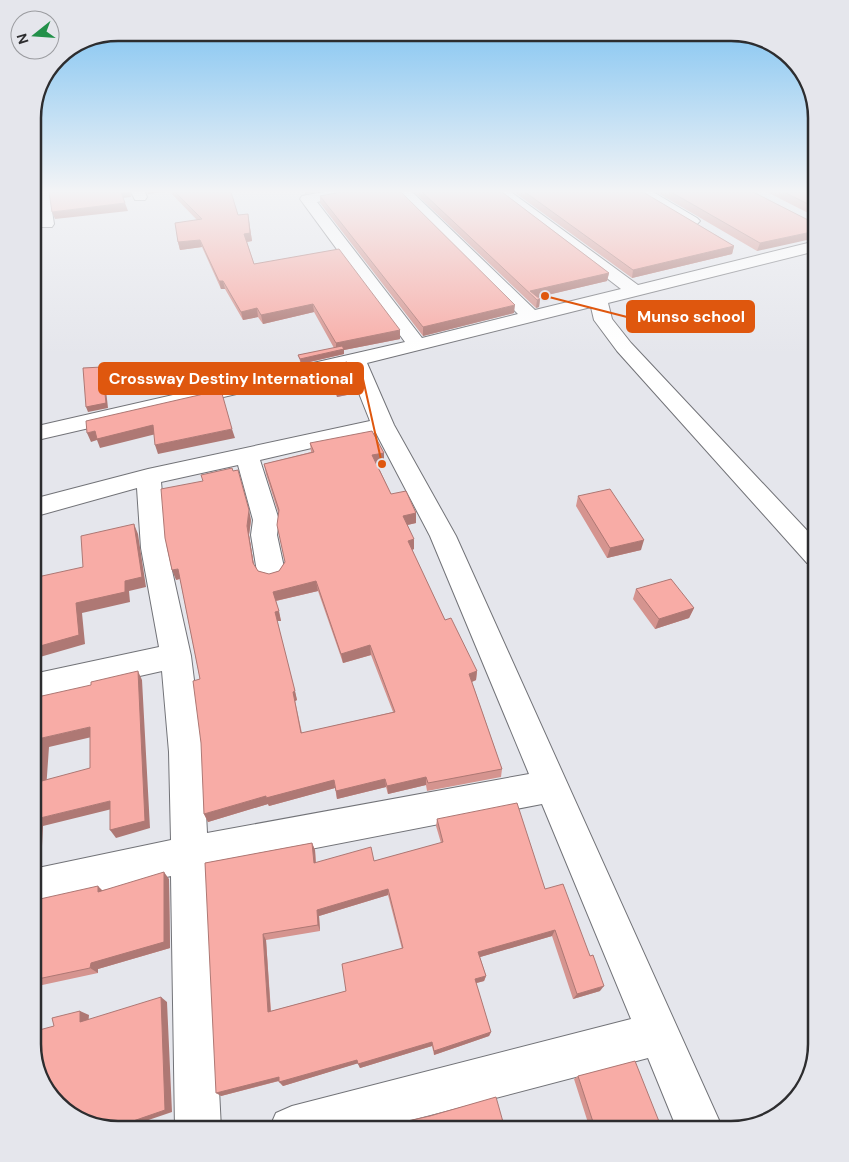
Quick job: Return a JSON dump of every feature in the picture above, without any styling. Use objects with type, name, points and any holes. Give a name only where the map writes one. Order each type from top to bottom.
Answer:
[{"type":"street","points":[[342,246],[417,344]]},
{"type":"street","points":[[459,246],[531,317]]},
{"type":"street","points":[[575,246],[636,292]]},
{"type":"street","points":[[41,432],[356,360],[636,292],[749,256],[808,252]]},
{"type":"street","points":[[599,300],[603,320],[624,347],[808,547]]},
{"type":"street","points":[[356,360],[383,425],[443,536],[696,1121]]},
{"type":"street","points":[[41,506],[148,477],[383,425]]},
{"type":"street","points":[[247,456],[266,520],[264,535],[270,572]]},
{"type":"street","points":[[148,477],[154,548],[176,656],[186,752],[198,1121]]},
{"type":"street","points":[[41,685],[176,656]]},
{"type":"street","points":[[41,886],[189,854],[552,786]]},
{"type":"street","points":[[323,1121],[658,1034]]},
{"type":"building","points":[[203,246],[248,246],[254,264],[339,249],[400,330],[336,343],[313,304],[261,315],[257,308],[241,312],[223,281],[219,281]]},
{"type":"building","points":[[359,246],[456,246],[515,305],[423,327]]},
{"type":"building","points":[[480,246],[574,246],[609,273],[530,291],[540,299],[537,300]]},
{"type":"building","points":[[600,246],[733,246],[633,270]]},
{"type":"building","points":[[342,346],[344,349],[300,359],[298,355]]},
{"type":"building","points":[[347,362],[356,385],[336,389],[332,380],[311,385],[306,372]]},
{"type":"building","points":[[102,367],[106,403],[86,407],[83,368]]},
{"type":"building","points":[[221,390],[232,429],[155,445],[153,425],[97,439],[95,431],[87,433],[86,421]]},
{"type":"building","points":[[372,431],[384,453],[372,455],[391,494],[406,491],[416,513],[403,516],[414,539],[408,541],[445,620],[451,618],[477,671],[469,674],[502,769],[428,783],[426,777],[387,786],[385,779],[336,791],[334,780],[266,798],[266,796],[204,814],[201,743],[193,681],[200,679],[178,569],[172,570],[165,538],[161,489],[203,481],[201,475],[232,468],[233,471],[238,470],[249,510],[247,526],[253,563],[258,571],[269,574],[279,571],[285,562],[277,525],[279,510],[264,464],[314,452],[310,443]],"holes":[[[316,581],[341,654],[370,645],[395,712],[301,733],[293,692],[295,691],[275,612],[279,611],[273,592]]]},
{"type":"building","points":[[610,489],[644,540],[610,548],[578,496]]},
{"type":"building","points":[[134,524],[142,577],[125,581],[125,592],[76,603],[79,635],[41,646],[41,576],[83,567],[81,536]]},
{"type":"building","points":[[671,579],[694,608],[659,619],[636,589]]},
{"type":"building","points":[[138,671],[145,821],[110,830],[110,801],[41,818],[41,781],[90,768],[90,727],[42,738],[41,749],[41,696],[91,685],[91,682]]},
{"type":"building","points":[[517,803],[545,889],[563,884],[590,956],[593,955],[604,986],[577,994],[555,930],[478,952],[486,976],[475,979],[491,1032],[434,1051],[432,1042],[358,1064],[357,1060],[279,1082],[279,1077],[216,1093],[205,863],[312,843],[314,863],[371,847],[374,861],[443,842],[437,819]],"holes":[[[388,889],[403,948],[342,964],[346,991],[268,1012],[263,934],[318,925],[317,910]]]},
{"type":"building","points":[[164,872],[164,942],[91,963],[90,968],[41,978],[41,899],[98,886],[98,892]]},
{"type":"building","points":[[161,997],[165,1110],[133,1121],[113,1121],[93,1117],[71,1105],[57,1091],[44,1064],[41,1030],[54,1026],[52,1018],[80,1011],[80,1022]]},
{"type":"building","points":[[635,1061],[659,1121],[593,1121],[578,1076]]},
{"type":"building","points":[[496,1097],[503,1121],[408,1121]]},
{"type":"place","name":"Munso school","points":[[545,296]]},
{"type":"place","name":"Crossway Destiny International","points":[[382,464]]}]
